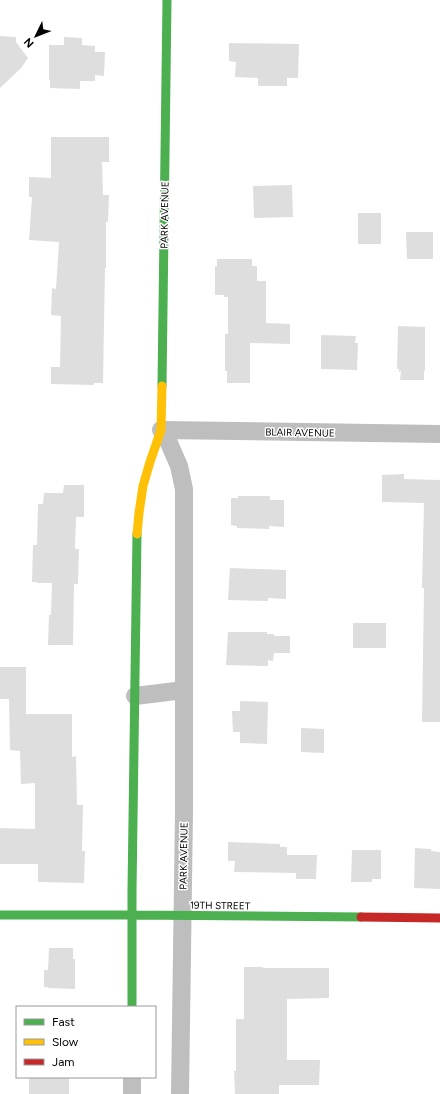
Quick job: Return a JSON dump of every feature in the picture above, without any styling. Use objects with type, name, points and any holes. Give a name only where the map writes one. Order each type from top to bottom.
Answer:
[{"type":"street","name":"PARK AVENUE","points":[[132,1006],[137,568],[136,539],[141,494],[150,458],[161,430],[167,0]]},
{"type":"street","name":"PARK AVENUE","points":[[161,430],[169,443],[179,466],[184,489],[184,812],[180,1094]]},
{"type":"street","name":"BLAIR AVENUE","points":[[161,430],[440,434]]},
{"type":"street","points":[[135,696],[184,690]]},
{"type":"street","name":"19TH STREET","points":[[0,915],[183,915],[440,918]]},
{"type":"street","points":[[132,1078],[132,1094]]},
{"type":"building","points":[[0,36],[16,37],[16,42],[28,58],[21,68],[0,88]]},
{"type":"building","points":[[64,37],[82,38],[82,45],[95,46],[95,52],[105,52],[104,76],[95,75],[95,81],[80,81],[80,89],[50,88],[49,45],[64,45]]},
{"type":"building","points":[[229,43],[299,44],[298,78],[287,78],[287,86],[258,86],[258,78],[235,77],[236,62],[229,61]]},
{"type":"building","points":[[51,137],[109,137],[109,162],[102,162],[103,195],[109,195],[108,222],[106,222],[103,383],[94,383],[94,385],[51,384],[51,367],[60,367],[61,316],[51,315],[52,288],[56,289],[59,242],[29,240],[32,197],[29,197],[29,177],[51,178]]},
{"type":"building","points":[[292,185],[293,217],[254,218],[253,186]]},
{"type":"building","points":[[358,213],[381,213],[381,244],[358,244]]},
{"type":"building","points":[[406,232],[433,232],[433,259],[407,259]]},
{"type":"building","points":[[217,259],[252,259],[252,266],[257,266],[257,281],[266,281],[266,323],[290,324],[290,344],[250,343],[250,383],[227,383],[227,371],[225,371],[225,334],[228,334],[228,297],[224,297],[224,295],[215,295],[215,266],[217,266]]},
{"type":"building","points":[[398,326],[425,327],[424,380],[400,380],[401,371],[399,372],[399,369],[397,369]]},
{"type":"building","points":[[321,335],[356,336],[355,343],[358,343],[357,370],[321,369]]},
{"type":"building","points":[[404,474],[404,479],[440,480],[440,722],[422,722],[424,588],[422,588],[424,503],[382,502],[382,475]]},
{"type":"building","points":[[64,485],[84,485],[84,517],[76,517],[75,549],[79,549],[78,584],[74,584],[73,645],[48,645],[52,583],[32,582],[33,545],[37,545],[38,504],[43,504],[44,493],[63,493]]},
{"type":"building","points":[[238,496],[270,496],[270,500],[284,500],[284,527],[269,526],[269,529],[237,528],[237,526],[231,525],[231,498],[238,498]]},
{"type":"building","points":[[230,568],[286,570],[286,599],[268,598],[268,601],[228,600]]},
{"type":"building","points":[[353,623],[386,623],[386,648],[353,648]]},
{"type":"building","points":[[228,632],[267,632],[267,634],[274,634],[274,636],[290,636],[290,653],[274,653],[273,661],[268,660],[268,666],[226,665]]},
{"type":"building","points":[[0,667],[26,667],[26,714],[72,714],[72,757],[76,756],[77,805],[83,805],[82,851],[85,851],[84,883],[38,882],[38,864],[0,864],[0,828],[35,829],[35,783],[21,784],[20,751],[10,750],[9,699],[0,699]]},
{"type":"building","points":[[240,701],[268,702],[267,744],[240,743],[240,732],[233,732],[232,711],[240,711]]},
{"type":"building","points":[[301,728],[324,729],[324,753],[301,752]]},
{"type":"building","points":[[228,842],[280,844],[280,847],[287,847],[287,855],[317,855],[316,879],[296,879],[296,873],[234,872],[235,861],[228,861]]},
{"type":"building","points":[[415,848],[431,849],[431,851],[440,852],[440,889],[414,888]]},
{"type":"building","points":[[352,850],[381,850],[381,879],[372,879],[372,882],[351,882]]},
{"type":"building","points":[[49,948],[73,948],[73,959],[75,959],[75,989],[44,987],[44,970],[48,970]]},
{"type":"building","points":[[244,967],[329,968],[329,998],[287,999],[287,1060],[320,1060],[319,1085],[279,1085],[279,1094],[235,1094],[234,1071],[236,1071],[236,1019],[244,1019]]},
{"type":"building","points":[[29,1078],[69,1078],[69,1094],[29,1094]]},
{"type":"traffic: fast","points":[[162,386],[167,0]]},
{"type":"traffic: fast","points":[[132,1006],[132,891],[137,534]]},
{"type":"traffic: fast","points":[[0,915],[361,917]]},
{"type":"traffic: slow","points":[[137,534],[143,486],[161,430],[162,386]]},
{"type":"traffic: jam","points":[[361,917],[440,918]]}]
